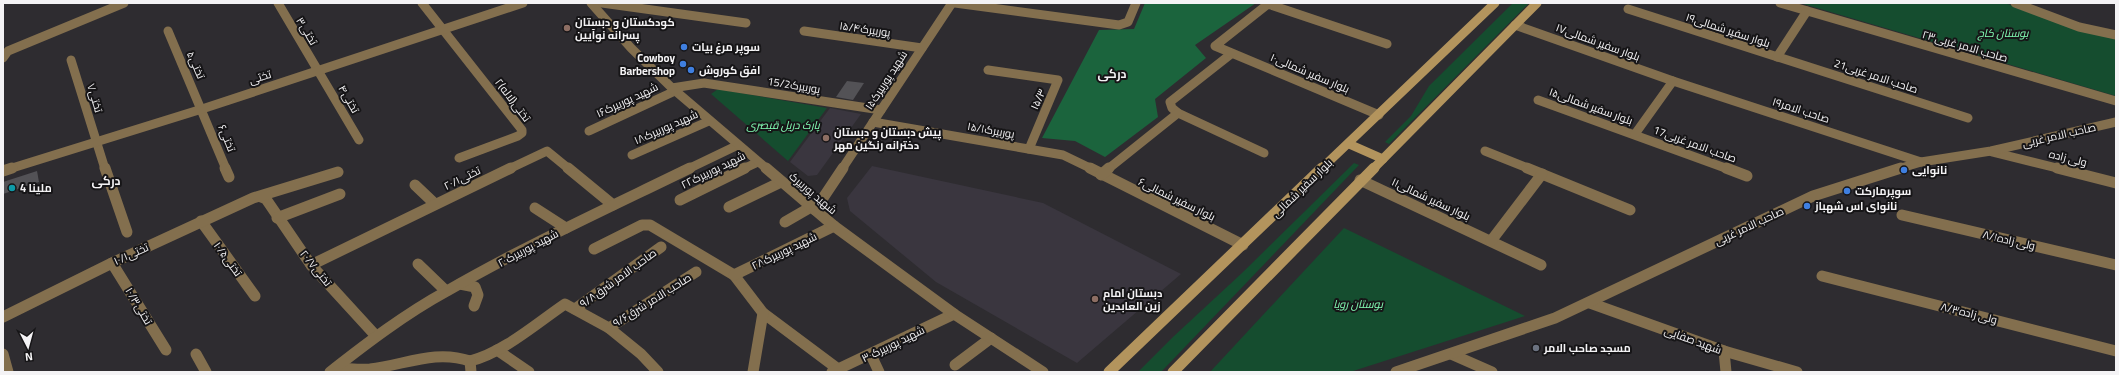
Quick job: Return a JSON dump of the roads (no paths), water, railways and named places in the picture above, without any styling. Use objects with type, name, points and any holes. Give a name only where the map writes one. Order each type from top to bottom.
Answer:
[{"type":"main road","name":"بلوار سفیر شمالی","points":[[1109,372],[1496,3]]},
{"type":"main road","points":[[1173,372],[1329,215],[1360,180],[1383,159],[1537,3]]},
{"type":"main road","points":[[1349,144],[1383,159]]},
{"type":"main road","points":[[1178,372],[1190,354]]},
{"type":"street","points":[[3,58],[8,51],[124,3]]},
{"type":"street","name":"تختی۳","points":[[278,3],[318,71]]},
{"type":"street","points":[[422,3],[442,30]]},
{"type":"street","name":"تختی","points":[[3,171],[202,109],[523,3]]},
{"type":"street","name":"شهید پوربیرک","points":[[591,3],[631,48],[674,90],[813,209],[954,314],[1043,372]]},
{"type":"street","points":[[602,3],[746,24]]},
{"type":"street","name":"شهید پوربیرک۱۵","points":[[813,209],[952,3]]},
{"type":"street","points":[[955,3],[1118,25],[1128,22],[1136,3]]},
{"type":"street","name":"صاحب الامر غربی۲۳","points":[[1780,3],[2116,101]]},
{"type":"street","points":[[2015,3],[2079,27],[2116,35]]},
{"type":"street","name":"بلوار سفیر شمالی۱۰","points":[[1379,115],[1217,48],[1216,44],[1268,4],[1387,44]]},
{"type":"street","name":"بلوار سفیر شمالی۱۹","points":[[1628,9],[1777,57]]},
{"type":"street","points":[[1777,57],[1807,11]]},
{"type":"street","name":"بلوار سفیر شمالی۱۷","points":[[1515,25],[1673,81]]},
{"type":"street","name":"۲تختی(لاله)","points":[[442,30],[522,130],[522,133],[518,136],[459,158]]},
{"type":"street","name":"تختی۵","points":[[168,31],[202,109]]},
{"type":"street","name":"پوربیرک۱۵/۴","points":[[804,32],[922,48]]},
{"type":"street","points":[[1231,54],[1170,102],[1172,108],[1178,113],[1264,153]]},
{"type":"street","name":"21صاحب الامر غربی","points":[[1777,57],[1968,118]]},
{"type":"street","name":"تختی۷","points":[[71,60],[96,142],[127,232]]},
{"type":"street","name":"۱۵/۳","points":[[988,70],[1058,80],[1029,149]]},
{"type":"street","name":"تختی۴","points":[[318,71],[359,140]]},
{"type":"street","points":[[1635,134],[1673,81]]},
{"type":"street","name":"صاحب الامر۱۹","points":[[1673,81],[1921,162]]},
{"type":"street","name":"پوربیرک15/2","points":[[674,90],[704,83],[881,110]]},
{"type":"street","name":"شهید پوربیرک۱۶","points":[[589,131],[674,90]]},
{"type":"street","name":"بلوار سفیر شمالی۱۵","points":[[1538,100],[1635,134]]},
{"type":"street","name":"تختی۶","points":[[202,109],[229,177]]},
{"type":"street","points":[[1101,175],[1178,113]]},
{"type":"street","name":"شهید پوربیرک۱۸","points":[[632,155],[709,121]]},
{"type":"street","name":"پوربیرک۱۵/۱","points":[[873,122],[1062,156],[1101,175]]},
{"type":"street","name":"صاحب الامر غربی","points":[[1396,372],[1555,318],[1590,303],[1813,196],[1921,162],[1991,151],[2114,124]]},
{"type":"street","name":"صاحب الامر غربی17","points":[[1635,134],[1747,176]]},
{"type":"street","name":"شهید پوربیرک۲۰","points":[[333,370],[376,336],[446,291],[566,228],[738,145]]},
{"type":"street","name":"تختی۲۰/۱","points":[[311,265],[547,151],[613,205]]},
{"type":"street","points":[[1485,151],[1630,210]]},
{"type":"street","name":"ولی زاده","points":[[1991,151],[2116,183]]},
{"type":"street","name":"شهید پوربیرک۲۲","points":[[680,200],[758,162]]},
{"type":"street","name":"تختی۱۰/۱","points":[[3,317],[112,263],[253,198],[261,197],[338,172]]},
{"type":"street","points":[[1491,241],[1542,174]]},
{"type":"street","name":"بلوار سفیر شمالی۶","points":[[1101,175],[1243,245]]},
{"type":"street","name":"بلوار سفیر شمالی۱۱","points":[[1360,180],[1541,265]]},
{"type":"street","points":[[729,207],[781,182]]},
{"type":"street","points":[[416,185],[436,204]]},
{"type":"street","points":[[278,218],[340,194]]},
{"type":"street","name":"تختی۲۰/۷","points":[[261,197],[266,199],[311,265],[376,336]]},
{"type":"street","points":[[535,208],[566,228]]},
{"type":"street","points":[[785,222],[813,209]]},
{"type":"street","name":"ولی زاده۸/۱","points":[[1902,215],[2116,265]]},
{"type":"street","name":"تختی۱۰/۵","points":[[201,221],[255,296]]},
{"type":"street","points":[[594,249],[646,224],[673,237],[734,275],[764,313],[835,371]]},
{"type":"street","name":"شهید پوربیرک۲۸","points":[[734,275],[834,226]]},
{"type":"street","name":"صاحب الامر شرق۹/۸","points":[[470,366],[570,306],[661,247]]},
{"type":"street","name":"تختی۱۰/۳","points":[[112,263],[166,350]]},
{"type":"street","points":[[418,264],[446,291]]},
{"type":"street","name":"صاحب الامر شرق۹/۶","points":[[609,328],[696,272]]},
{"type":"street","name":"ولی زاده۸/۳","points":[[1822,276],[2116,351]]},
{"type":"street","points":[[460,284],[475,287],[478,295],[474,306]]},
{"type":"street","name":"شهید صفایی","points":[[1590,303],[1724,351],[1797,372]]},
{"type":"street","points":[[570,306],[609,328],[641,354],[658,372]]},
{"type":"street","points":[[753,372],[764,313]]},
{"type":"street","name":"شهید پوربیرک۳۰","points":[[835,371],[871,356],[954,314]]},
{"type":"street","points":[[955,365],[991,338]]},
{"type":"street","points":[[497,350],[530,372]]},
{"type":"street","points":[[1724,351],[1726,372]]},
{"type":"street","points":[[3,354],[8,372]]},
{"type":"street","points":[[196,354],[206,372]]},
{"type":"street","points":[[1451,354],[1492,372]]},
{"type":"street","points":[[333,370],[370,369],[441,355],[459,356],[470,366]]},
{"type":"street","points":[[871,356],[879,372]]},
{"type":"place","name":"کودکستان و دبستان پسرانه نوآیین","points":[[567,28]]},
{"type":"place","name":"سوپر مرغ بیات","points":[[684,47]]},
{"type":"place","name":"Cowboy Barbershop","points":[[683,64]]},
{"type":"place","name":"افق کوروش","points":[[691,70]]},
{"type":"place","name":"پیش دبستان و دبستان دخترانه رنگین مهر","points":[[826,138]]},
{"type":"place","name":"نانوایی","points":[[1904,170]]},
{"type":"place","name":"ملینا 4","points":[[12,188]]},
{"type":"place","name":"سوپرمارکت","points":[[1847,191]]},
{"type":"place","name":"نانوای اس شهباز","points":[[1807,206]]},
{"type":"place","name":"دبستان امام زین العابدین","points":[[1095,299]]},
{"type":"place","name":"مسجد صاحب الامر","points":[[1536,348]]},
{"type":"district","name":"درکی","points":[[1112,74]]},
{"type":"district","name":"درکی","points":[[106,181]]},
{"type":"park label","name":"بوستان کاج","points":[[2003,33]]},
{"type":"park label","name":"پارک دریل قیصری","points":[[783,125]]},
{"type":"park label","name":"بوستان رویا","points":[[1358,304]]}]
